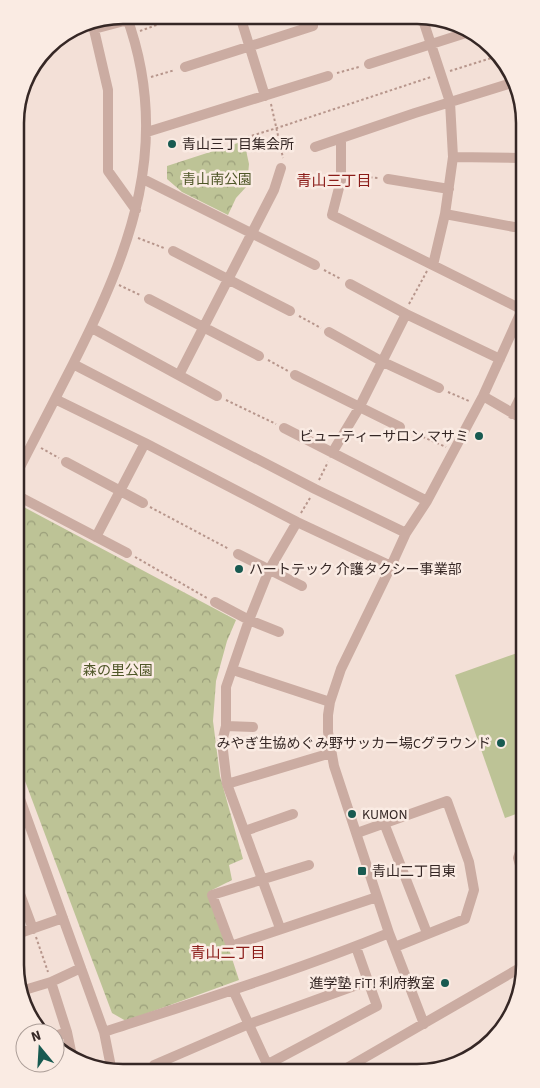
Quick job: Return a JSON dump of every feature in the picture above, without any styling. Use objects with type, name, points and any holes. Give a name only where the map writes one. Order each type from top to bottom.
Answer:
[{"type":"street","points":[[24,459],[92,328],[112,282],[136,210],[143,179],[147,132],[143,79],[129,24]]},
{"type":"street","points":[[243,24],[265,96]]},
{"type":"street","points":[[424,24],[439,74],[450,102],[453,157],[445,214],[432,264]]},
{"type":"street","points":[[185,68],[313,26]]},
{"type":"street","points":[[94,28],[108,90],[108,171],[136,210]]},
{"type":"street","points":[[369,64],[462,34]]},
{"type":"street","points":[[147,132],[328,76]]},
{"type":"street","points":[[315,147],[508,84]]},
{"type":"street","points":[[340,139],[341,175],[332,215],[432,264],[516,308]]},
{"type":"street","points":[[453,157],[516,158]]},
{"type":"street","points":[[179,375],[274,190],[280,168]]},
{"type":"street","points":[[388,178],[449,189]]},
{"type":"street","points":[[143,179],[315,265]]},
{"type":"street","points":[[445,214],[514,227]]},
{"type":"street","points":[[173,251],[290,311]]},
{"type":"street","points":[[350,284],[405,314],[500,359]]},
{"type":"street","points":[[149,299],[259,356]]},
{"type":"street","points":[[332,453],[359,408],[405,314]]},
{"type":"street","points":[[424,1024],[389,933],[331,753],[328,732],[330,702],[341,669],[406,533],[428,501],[481,400],[516,322]]},
{"type":"street","points":[[92,328],[217,396]]},
{"type":"street","points":[[329,332],[382,362],[439,388]]},
{"type":"street","points":[[74,364],[315,489],[406,533]]},
{"type":"street","points":[[295,374],[359,408],[400,427]]},
{"type":"street","points":[[55,399],[145,443],[297,522],[390,566]]},
{"type":"street","points":[[481,400],[516,416]]},
{"type":"street","points":[[284,428],[428,501]]},
{"type":"street","points":[[96,537],[145,443]]},
{"type":"street","points":[[66,462],[122,490],[143,503]]},
{"type":"street","points":[[24,499],[127,552]]},
{"type":"street","points":[[280,928],[227,784],[222,742],[226,726],[226,687],[249,620],[269,570],[297,522]]},
{"type":"street","points":[[238,554],[302,586]]},
{"type":"street","points":[[215,602],[249,620],[279,632]]},
{"type":"street","points":[[233,670],[330,702]]},
{"type":"street","points":[[226,726],[253,727]]},
{"type":"street","points":[[227,784],[331,753]]},
{"type":"street","points":[[357,833],[447,801],[469,862],[474,890],[465,919],[395,947]]},
{"type":"street","points":[[24,812],[104,1032],[110,1063]]},
{"type":"street","points":[[245,831],[293,814]]},
{"type":"street","points":[[384,823],[427,933]]},
{"type":"street","points":[[309,865],[212,895],[231,946],[377,897]]},
{"type":"street","points":[[24,905],[33,929]]},
{"type":"street","points":[[24,932],[63,918]]},
{"type":"street","points":[[104,1032],[233,990],[356,947],[389,933]]},
{"type":"street","points":[[233,990],[267,1064],[377,1006],[356,947]]},
{"type":"street","points":[[27,989],[51,982],[81,968]]},
{"type":"street","points":[[354,1064],[516,970]]},
{"type":"street","points":[[156,1064],[248,1024],[368,981]]},
{"type":"street","points":[[51,982],[68,1032],[71,1050]]},
{"type":"path","points":[[132,34],[158,24]]},
{"type":"path","points":[[313,26],[320,24]]},
{"type":"path","points":[[239,142],[241,138],[278,128],[492,58]]},
{"type":"path","points":[[328,76],[369,64]]},
{"type":"path","points":[[143,79],[185,68]]},
{"type":"path","points":[[265,96],[271,104],[278,128],[284,161],[280,168]]},
{"type":"path","points":[[341,175],[388,178]]},
{"type":"path","points":[[129,235],[173,251]]},
{"type":"path","points":[[405,314],[432,264]]},
{"type":"path","points":[[315,265],[350,284]]},
{"type":"path","points":[[112,282],[149,299]]},
{"type":"path","points":[[290,311],[329,332]]},
{"type":"path","points":[[259,356],[295,374]]},
{"type":"path","points":[[439,388],[481,400]]},
{"type":"path","points":[[217,396],[284,428]]},
{"type":"path","points":[[400,427],[454,450]]},
{"type":"path","points":[[32,443],[66,462]]},
{"type":"path","points":[[143,503],[238,554]]},
{"type":"path","points":[[127,552],[215,602]]},
{"type":"path","points":[[33,929],[51,982]]},
{"type":"green space","name":"青山南公園","points":[[244,141],[249,164],[247,186],[236,198],[228,215],[182,192],[167,179],[167,166]]},
{"type":"green space","name":"森の里公園","points":[[24,507],[236,620],[227,641],[216,681],[213,721],[220,776],[243,859],[229,865],[232,880],[210,891],[239,980],[126,1021],[112,1013],[24,778]]},
{"type":"green space","name":"みやぎ生協めぐみ野サッカー場Cグラウンド","points":[[516,653],[516,814],[505,818],[455,675]]},
{"type":"place","name":"青山三丁目集会所","points":[[172,144]]},
{"type":"place","name":"ビューティーサロン マサミ","points":[[479,436]]},
{"type":"place","name":"ハートテック 介護タクシー事業部","points":[[239,569]]},
{"type":"place","name":"みやぎ生協めぐみ野サッカー場Cグラウンド","points":[[501,743]]},
{"type":"place","name":"KUMON","points":[[352,814]]},
{"type":"place","name":"青山二丁目東","points":[[362,871]]},
{"type":"place","name":"進学塾 FiT! 利府教室","points":[[445,983]]},
{"type":"district","name":"青山三丁目","points":[[334,181]]},
{"type":"district","name":"青山二丁目","points":[[228,953]]}]
